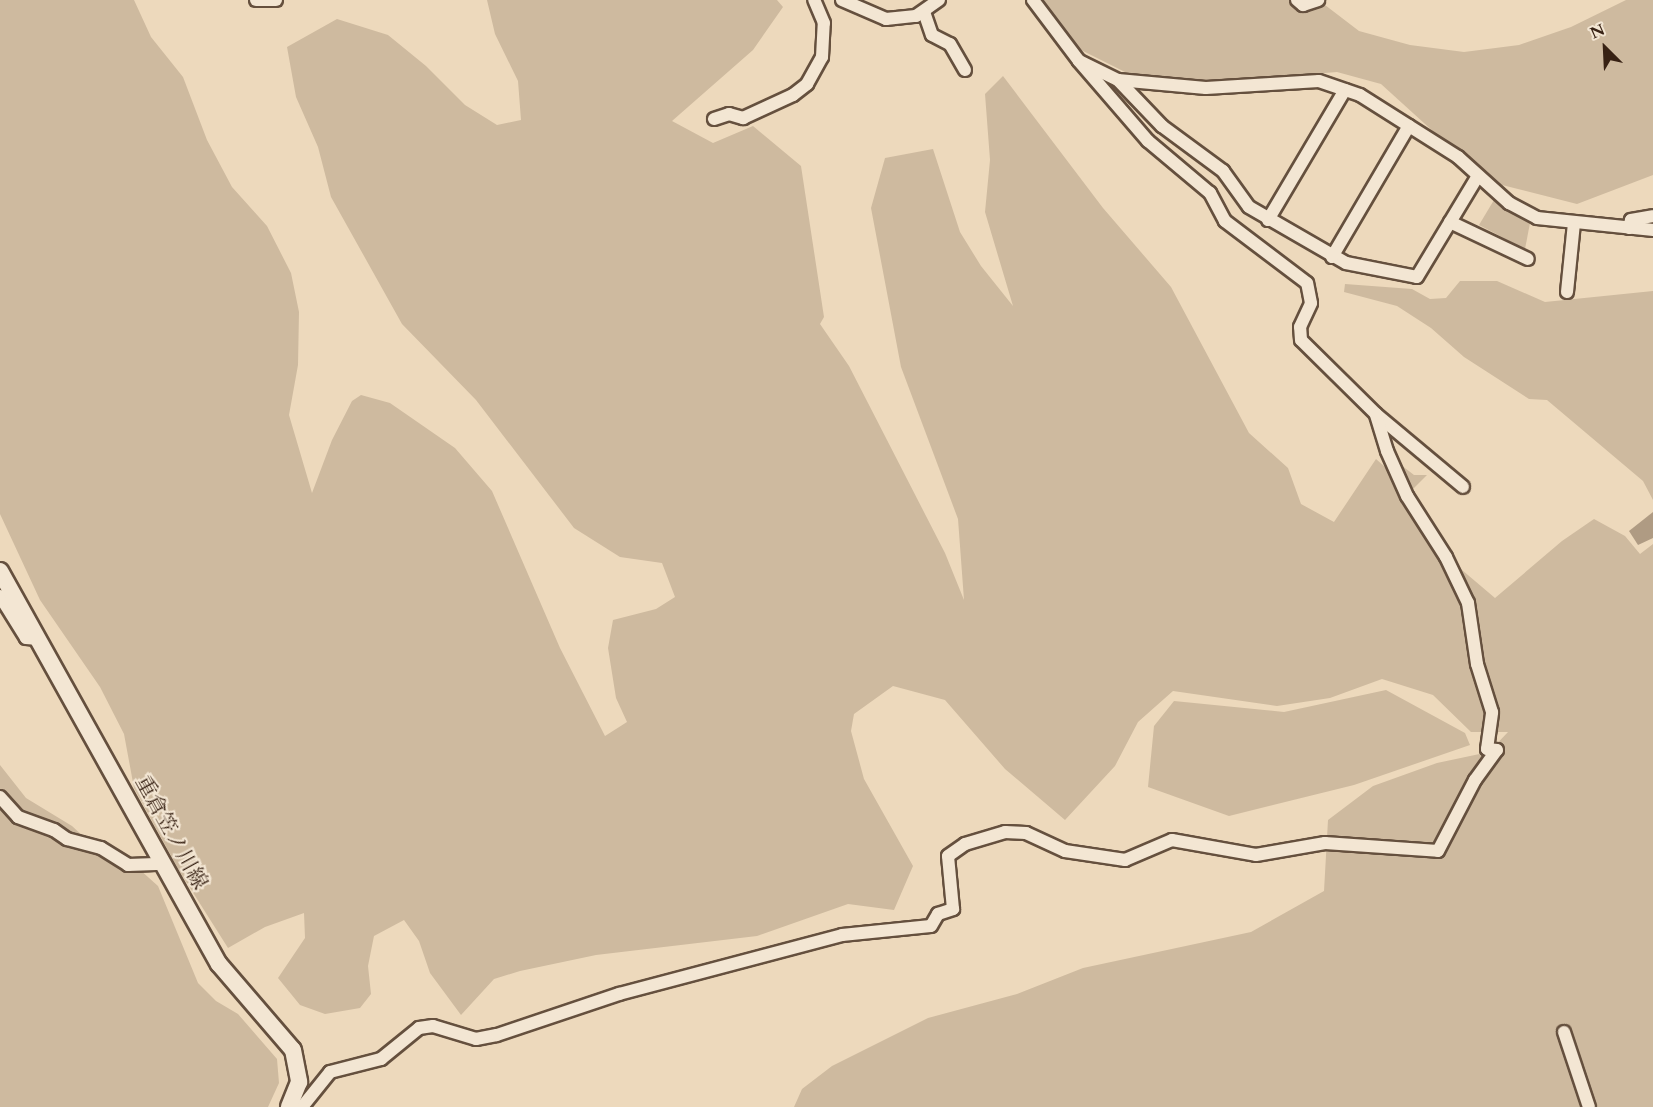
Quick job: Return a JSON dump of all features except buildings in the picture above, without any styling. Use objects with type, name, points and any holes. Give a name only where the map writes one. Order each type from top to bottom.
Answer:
[{"type":"main road","name":"重倉笠ノ川線","points":[[0,571],[219,964],[293,1050],[299,1082],[289,1107]]},
{"type":"street","points":[[256,0],[276,0]]},
{"type":"street","points":[[714,119],[729,114],[743,118],[793,95],[807,84],[822,57],[824,23],[814,0]]},
{"type":"street","points":[[842,0],[886,20],[924,12],[939,0]]},
{"type":"street","points":[[1033,0],[1079,61],[1148,141],[1210,193],[1225,221],[1308,283],[1311,303],[1300,327],[1301,340],[1376,414],[1463,488]]},
{"type":"street","points":[[1297,0],[1303,4],[1318,0]]},
{"type":"street","points":[[924,12],[932,34],[950,44],[965,70]]},
{"type":"street","points":[[1079,61],[1118,80],[1162,126],[1223,171],[1249,207],[1332,257],[1417,277],[1478,176]]},
{"type":"street","points":[[1118,80],[1206,88],[1319,81],[1345,90],[1409,126],[1458,157],[1509,203],[1537,218],[1653,230]]},
{"type":"street","points":[[1268,220],[1345,90]]},
{"type":"street","points":[[1332,257],[1409,126]]},
{"type":"street","points":[[1629,228],[1631,220],[1653,216]]},
{"type":"street","points":[[1450,222],[1528,259]]},
{"type":"street","points":[[1567,292],[1574,223]]},
{"type":"street","points":[[302,1107],[330,1072],[381,1059],[419,1028],[433,1026],[477,1039],[497,1035],[619,994],[842,935],[914,931],[931,926],[938,914],[953,909],[948,856],[965,844],[1005,832],[1026,833],[1065,850],[1125,860],[1172,840],[1256,855],[1325,843],[1438,851],[1475,780],[1497,750],[1487,749],[1492,711],[1477,664],[1468,603],[1446,557],[1407,496],[1387,451],[1376,414]]},
{"type":"street","points":[[0,596],[26,638],[39,639]]},
{"type":"street","points":[[0,797],[18,818],[66,839],[101,848],[128,865],[163,864]]},
{"type":"street","points":[[1564,1032],[1589,1107]]},
{"type":"shaded area","points":[[0,0],[134,0],[151,37],[183,77],[207,140],[232,187],[267,226],[291,273],[299,312],[298,365],[289,415],[312,493],[332,440],[352,401],[361,395],[390,403],[455,448],[492,491],[560,648],[605,736],[627,722],[616,698],[608,648],[613,620],[656,609],[675,597],[662,563],[620,557],[574,528],[476,400],[402,324],[331,197],[318,147],[296,97],[287,47],[337,19],[388,35],[426,66],[465,105],[497,125],[521,120],[518,81],[495,34],[487,0],[777,0],[783,7],[753,50],[672,121],[713,143],[753,126],[801,166],[824,317],[820,324],[849,366],[945,553],[964,600],[958,519],[901,367],[871,208],[885,158],[933,149],[960,232],[981,266],[1013,306],[985,212],[990,160],[985,94],[1003,76],[1103,208],[1171,287],[1249,433],[1288,468],[1301,504],[1334,522],[1376,459],[1385,467],[1401,465],[1414,475],[1427,475],[1410,492],[1462,570],[1495,598],[1562,541],[1594,519],[1625,536],[1640,554],[1653,544],[1653,1107],[794,1107],[802,1089],[832,1066],[928,1018],[1017,994],[1083,968],[1251,932],[1324,891],[1328,820],[1373,786],[1437,763],[1489,752],[1508,732],[1471,732],[1433,695],[1382,679],[1330,698],[1277,706],[1173,691],[1138,722],[1115,766],[1065,820],[1005,769],[945,700],[893,686],[854,714],[851,731],[864,779],[913,866],[894,910],[848,904],[757,936],[596,955],[520,971],[494,979],[461,1015],[430,973],[419,941],[404,920],[374,936],[368,966],[371,994],[360,1008],[325,1014],[300,1005],[278,978],[305,938],[304,913],[265,927],[228,948],[180,872],[134,788],[124,734],[100,687],[40,600],[0,514]]},
{"type":"shaded area","points":[[1042,0],[1307,0],[1325,5],[1359,31],[1410,45],[1464,52],[1519,45],[1571,27],[1626,0],[1653,0],[1653,175],[1577,204],[1502,185],[1446,143],[1381,84],[1337,72],[1213,82],[1131,75],[1077,48]]},
{"type":"shaded area","points":[[1494,200],[1530,223],[1525,249],[1479,225]]},
{"type":"shaded area","points":[[1460,281],[1497,281],[1545,302],[1653,291],[1653,500],[1643,481],[1547,400],[1529,399],[1464,357],[1431,328],[1397,306],[1344,292],[1345,284],[1412,289],[1430,299],[1446,298]]},
{"type":"shaded area","points":[[1653,512],[1653,538],[1638,545],[1629,531]]},
{"type":"shaded area","points":[[1386,690],[1465,733],[1470,745],[1354,785],[1229,816],[1148,787],[1154,726],[1174,701],[1284,712]]},
{"type":"shaded area","points":[[0,765],[26,798],[72,826],[113,864],[139,869],[158,886],[198,983],[216,1001],[238,1014],[277,1059],[279,1083],[268,1107],[0,1107]]}]
